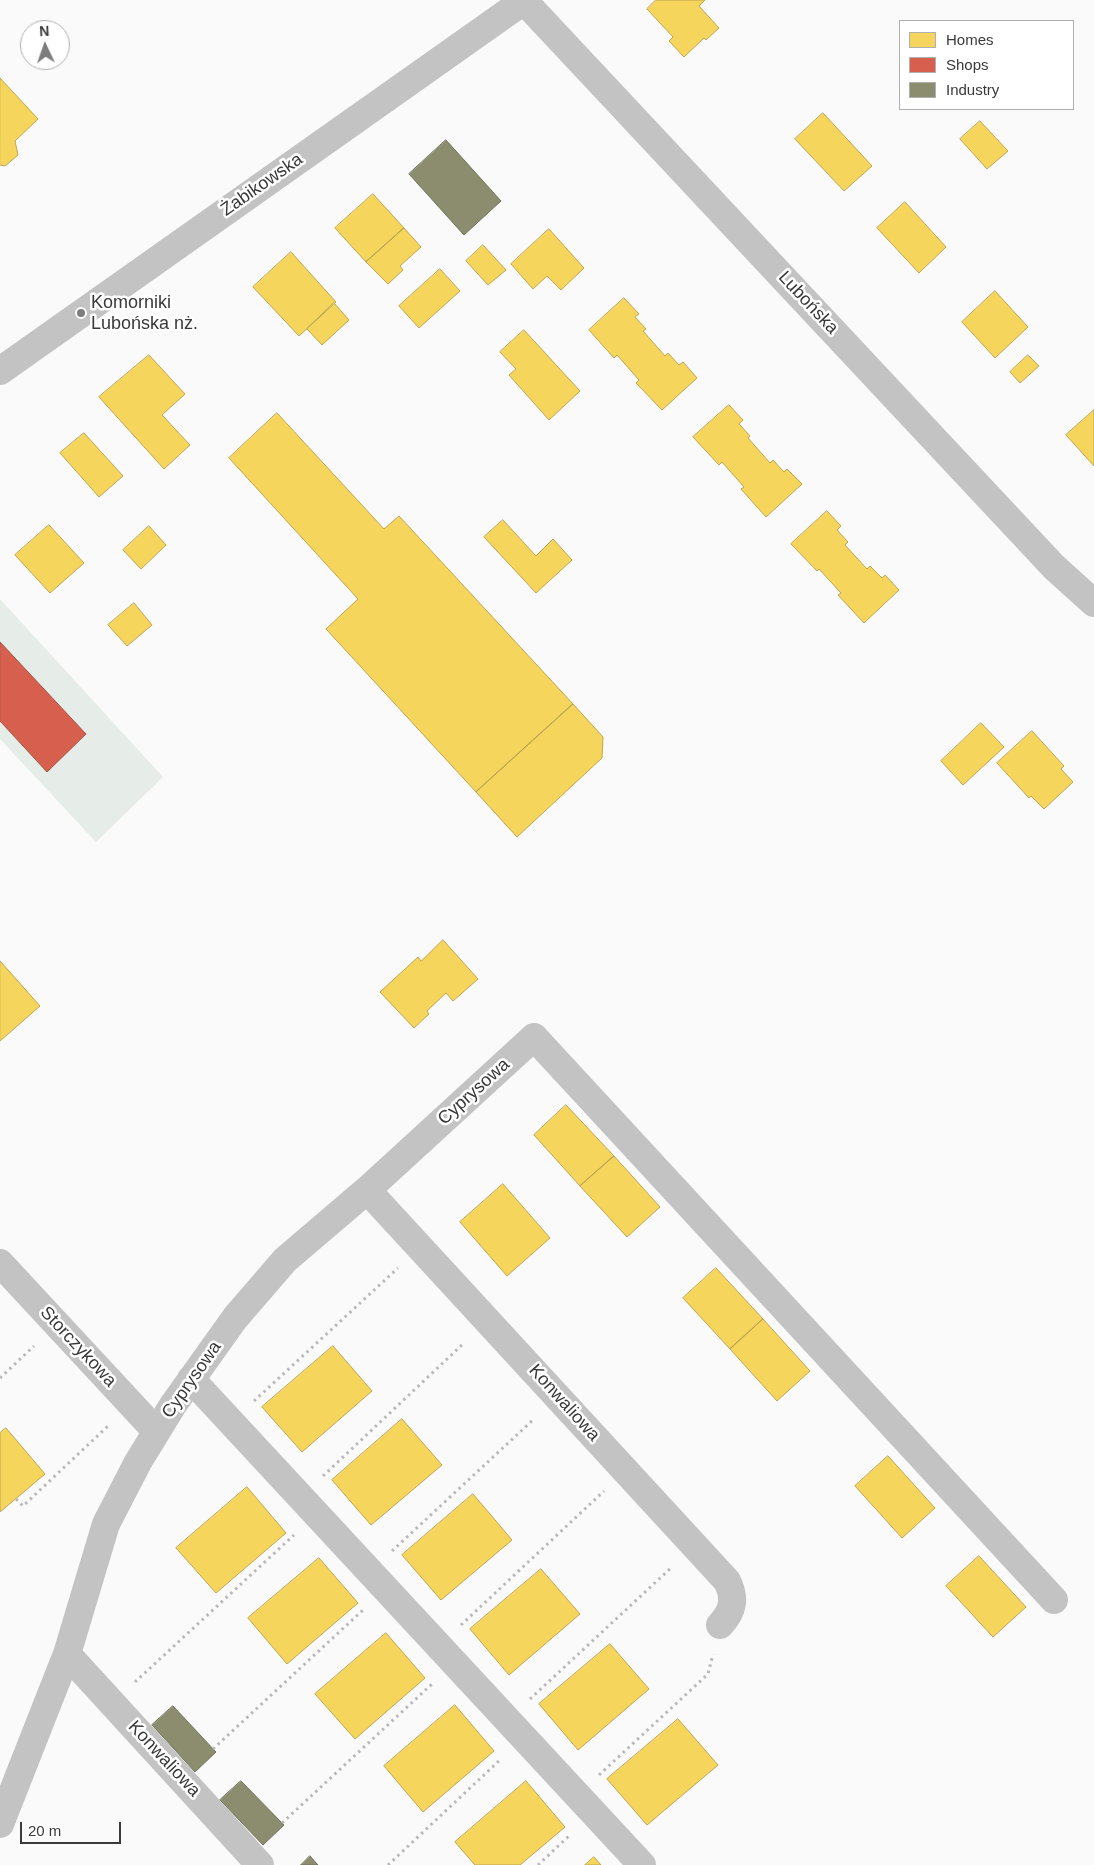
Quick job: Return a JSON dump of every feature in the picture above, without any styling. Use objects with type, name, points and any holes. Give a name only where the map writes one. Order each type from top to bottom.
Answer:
[{"type":"street","name":"Żabikowska","points":[[0,371],[524,0]]},
{"type":"street","name":"Lubońska","points":[[524,0],[1048,559],[1094,603]]},
{"type":"street","name":"Cyprysowa","points":[[0,1824],[67,1654],[106,1524],[156,1431],[191,1379],[235,1318],[285,1260],[366,1190],[534,1037],[1054,1600]]},
{"type":"street","name":"Konwaliowa","points":[[366,1190],[421,1247],[727,1582],[731,1590],[732,1609],[720,1625]]},
{"type":"street","name":"Storczykowa","points":[[0,1263],[156,1431]]},
{"type":"street","points":[[191,1379],[642,1865]]},
{"type":"street","name":"Konwaliowa","points":[[67,1654],[260,1865]]},
{"type":"path","points":[[232,1422],[421,1247]]},
{"type":"path","points":[[112,1703],[309,1506],[488,1320]]},
{"type":"path","points":[[0,1378],[36,1345]]},
{"type":"path","points":[[213,1749],[558,1396]]},
{"type":"path","points":[[16,1499],[23,1506],[110,1424]]},
{"type":"path","points":[[282,1822],[626,1470]]},
{"type":"path","points":[[388,1865],[516,1729],[695,1545]]},
{"type":"path","points":[[538,1865],[585,1805],[708,1674],[720,1625]]},
{"type":"shaded area","points":[[0,599],[163,777],[96,842],[0,739]]},
{"type":"building: Homes","points":[[656,0],[705,0],[699,6],[719,28],[706,40],[704,38],[684,57],[669,41],[673,37],[647,9]]},
{"type":"building: Homes","points":[[0,78],[38,119],[15,141],[18,155],[5,166],[0,165]]},
{"type":"building: Homes","points":[[823,113],[872,166],[844,191],[795,139]]},
{"type":"building: Homes","points":[[980,121],[1008,151],[987,169],[960,139]]},
{"type":"building: Homes","points":[[373,194],[404,228],[366,262],[335,228]]},
{"type":"building: Homes","points":[[905,202],[946,247],[919,273],[877,228]]},
{"type":"building: Homes","points":[[404,228],[421,247],[400,266],[403,270],[388,284],[366,262]]},
{"type":"building: Homes","points":[[549,229],[584,268],[561,290],[547,276],[533,289],[511,264]]},
{"type":"building: Homes","points":[[483,245],[506,270],[488,285],[466,261]]},
{"type":"building: Homes","points":[[291,252],[336,302],[299,336],[253,287]]},
{"type":"building: Homes","points":[[440,269],[460,291],[419,328],[399,306]]},
{"type":"building: Homes","points":[[995,291],[1028,327],[995,358],[962,322]]},
{"type":"building: Homes","points":[[624,298],[639,314],[635,317],[646,329],[643,331],[665,356],[668,353],[679,365],[683,362],[697,378],[662,410],[636,383],[639,380],[617,355],[614,358],[589,330]]},
{"type":"building: Homes","points":[[334,303],[349,320],[322,345],[307,329]]},
{"type":"building: Homes","points":[[524,330],[580,391],[549,420],[509,375],[516,369],[500,352]]},
{"type":"building: Homes","points":[[149,355],[185,394],[162,415],[190,445],[164,469],[99,397]]},
{"type":"building: Homes","points":[[1028,355],[1039,366],[1020,383],[1010,372]]},
{"type":"building: Homes","points":[[729,405],[743,420],[739,424],[750,436],[748,438],[770,463],[773,460],[784,472],[787,469],[802,484],[766,517],[741,489],[744,487],[722,462],[719,465],[693,437]]},
{"type":"building: Homes","points":[[1094,410],[1094,466],[1066,435]]},
{"type":"building: Homes","points":[[277,413],[384,529],[399,516],[573,704],[476,792],[326,629],[358,599],[229,458]]},
{"type":"building: Homes","points":[[84,433],[123,476],[99,497],[60,453]]},
{"type":"building: Homes","points":[[827,511],[841,526],[837,530],[848,542],[845,545],[867,569],[870,566],[882,578],[885,575],[899,590],[864,623],[838,595],[841,593],[819,569],[817,571],[791,544]]},
{"type":"building: Homes","points":[[503,520],[536,556],[553,539],[572,560],[536,593],[484,537]]},
{"type":"building: Homes","points":[[49,525],[84,563],[50,593],[15,555]]},
{"type":"building: Homes","points":[[149,526],[166,545],[141,569],[123,550]]},
{"type":"building: Homes","points":[[134,603],[152,625],[127,646],[108,625]]},
{"type":"building: Homes","points":[[573,704],[603,737],[602,758],[517,837],[476,792]]},
{"type":"building: Homes","points":[[981,723],[1004,747],[963,785],[941,761]]},
{"type":"building: Homes","points":[[1032,731],[1064,766],[1061,769],[1073,782],[1044,809],[1031,796],[1029,798],[997,763]]},
{"type":"building: Homes","points":[[443,940],[478,979],[453,1001],[446,993],[427,1011],[429,1014],[414,1028],[380,992],[418,957],[421,961]]},
{"type":"building: Homes","points":[[0,961],[40,1006],[0,1041]]},
{"type":"building: Homes","points":[[566,1105],[614,1156],[580,1186],[534,1135]]},
{"type":"building: Homes","points":[[614,1156],[660,1207],[627,1237],[580,1186]]},
{"type":"building: Homes","points":[[503,1184],[550,1238],[507,1276],[460,1222]]},
{"type":"building: Homes","points":[[716,1268],[763,1319],[730,1349],[683,1298]]},
{"type":"building: Homes","points":[[763,1319],[810,1371],[777,1401],[730,1349]]},
{"type":"building: Homes","points":[[333,1346],[372,1391],[302,1452],[262,1407]]},
{"type":"building: Homes","points":[[402,1419],[442,1465],[371,1525],[332,1480]]},
{"type":"building: Homes","points":[[6,1428],[45,1474],[0,1512],[0,1433]]},
{"type":"building: Homes","points":[[888,1456],[935,1508],[902,1538],[855,1486]]},
{"type":"building: Homes","points":[[247,1487],[286,1533],[216,1593],[176,1548]]},
{"type":"building: Homes","points":[[473,1494],[512,1540],[441,1600],[402,1555]]},
{"type":"building: Homes","points":[[979,1556],[1026,1607],[993,1637],[946,1586]]},
{"type":"building: Homes","points":[[319,1558],[358,1603],[287,1664],[248,1618]]},
{"type":"building: Homes","points":[[541,1569],[580,1614],[509,1675],[470,1629]]},
{"type":"building: Homes","points":[[386,1633],[425,1678],[355,1739],[315,1694]]},
{"type":"building: Homes","points":[[610,1644],[649,1689],[578,1750],[539,1704]]},
{"type":"building: Homes","points":[[455,1705],[494,1751],[423,1812],[384,1766]]},
{"type":"building: Homes","points":[[678,1719],[718,1765],[647,1825],[607,1779]]},
{"type":"building: Homes","points":[[526,1781],[565,1827],[520,1865],[475,1865],[455,1842]]},
{"type":"building: Homes","points":[[594,1857],[601,1865],[585,1865]]},
{"type":"building: Shops","points":[[0,642],[86,734],[47,772],[0,721]]},
{"type":"building: Industry","points":[[446,140],[501,201],[464,235],[409,174]]},
{"type":"building: Industry","points":[[173,1706],[216,1752],[195,1772],[152,1725]]},
{"type":"building: Industry","points":[[241,1781],[284,1825],[263,1845],[220,1800]]},
{"type":"building: Industry","points":[[310,1856],[318,1865],[301,1865]]},
{"type":"place","name":"Komorniki Lubońska nż.","points":[[81,313]]}]
